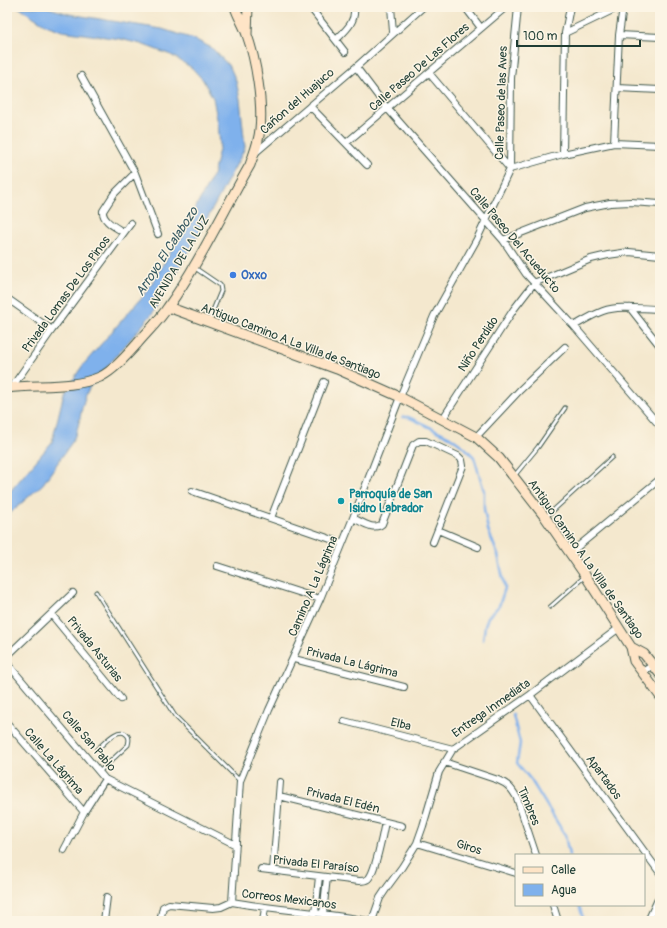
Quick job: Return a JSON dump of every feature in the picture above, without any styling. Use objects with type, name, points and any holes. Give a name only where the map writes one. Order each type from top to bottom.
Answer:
[{"type":"street","points":[[235,7],[247,35]]},
{"type":"street","points":[[247,35],[248,7]]},
{"type":"street","points":[[310,7],[345,52]]},
{"type":"street","points":[[336,40],[351,24],[354,15],[354,7]]},
{"type":"street","points":[[391,7],[393,32]]},
{"type":"street","name":"Cañon del Huajuco","points":[[254,154],[356,67],[422,7]]},
{"type":"street","points":[[464,7],[481,28]]},
{"type":"street","name":"Calle Paseo De Las Flores","points":[[346,143],[506,7]]},
{"type":"street","name":"Calle Paseo de las Aves","points":[[510,170],[511,78],[518,7]]},
{"type":"street","points":[[563,154],[565,33],[570,7]]},
{"type":"street","points":[[565,33],[619,7]]},
{"type":"street","points":[[614,143],[619,36],[623,7]]},
{"type":"street","name":"AVENIDA DE LA LUZ","points":[[10,388],[74,383],[101,376],[118,364],[168,307],[193,267],[250,165],[257,148],[260,130],[258,84],[247,35]]},
{"type":"street","points":[[619,36],[660,37]]},
{"type":"street","name":"Calle Paseo Del Acueducto","points":[[356,67],[388,108],[503,240],[526,274],[574,326],[660,426]]},
{"type":"street","name":"Calle Paseo de las Aves","points":[[429,73],[510,170]]},
{"type":"street","points":[[81,76],[135,173],[158,234]]},
{"type":"street","points":[[617,88],[660,90]]},
{"type":"street","points":[[310,106],[367,165]]},
{"type":"street","points":[[510,170],[563,154],[614,143],[660,145]]},
{"type":"street","name":"Camino A La Lágrima","points":[[230,903],[236,845],[240,781],[269,710],[294,659],[320,599],[400,397],[434,316],[477,239],[485,219],[510,170]]},
{"type":"street","name":"Privada Lomas De Los Pinos","points":[[123,232],[105,219],[102,214],[114,194],[135,173]]},
{"type":"street","points":[[503,240],[585,208],[617,202],[660,204]]},
{"type":"street","name":"Privada Lomas De Los Pinos","points":[[10,388],[131,223]]},
{"type":"street","points":[[534,283],[608,254],[629,252],[660,255]]},
{"type":"street","name":"Niño Perdido","points":[[442,420],[514,309],[534,283]]},
{"type":"street","points":[[8,299],[52,330]]},
{"type":"street","name":"Antiguo Camino A La Villa de Santiago","points":[[168,307],[337,369],[400,397],[476,437],[499,458],[545,517],[585,575],[631,647],[656,663],[660,674]]},
{"type":"street","points":[[574,326],[591,316],[618,308],[660,309]]},
{"type":"street","points":[[630,308],[660,346]]},
{"type":"street","points":[[476,437],[520,390],[564,347]]},
{"type":"street","points":[[271,518],[324,382]]},
{"type":"street","points":[[353,518],[375,528],[382,524],[414,445],[419,441],[426,441],[458,456],[462,460],[463,466],[433,542]]},
{"type":"street","points":[[570,553],[660,479]]},
{"type":"street","points":[[192,491],[342,543]]},
{"type":"street","points":[[438,530],[478,547]]},
{"type":"street","points":[[217,566],[320,599]]},
{"type":"street","points":[[7,656],[73,594]]},
{"type":"street","name":"Privada Asturias","points":[[52,614],[121,699]]},
{"type":"street","name":"Entrega Inmediata","points":[[372,921],[380,898],[417,843],[439,772],[453,749],[530,695],[619,628]]},
{"type":"street","points":[[631,647],[634,661],[642,672],[657,686],[660,696]]},
{"type":"street","name":"Privada La Lágrima","points":[[294,659],[404,687]]},
{"type":"street","name":"Calle San Pablo","points":[[7,663],[105,779],[236,845]]},
{"type":"street","points":[[642,672],[656,663]]},
{"type":"street","name":"Apartados","points":[[530,695],[660,873]]},
{"type":"street","name":"Elba","points":[[344,721],[453,749]]},
{"type":"street","name":"Calle La Lágrima","points":[[8,725],[84,812]]},
{"type":"street","name":"Timbres","points":[[444,762],[507,784],[517,798],[536,854]]},
{"type":"street","points":[[64,850],[84,812],[105,779]]},
{"type":"street","points":[[273,870],[280,782]]},
{"type":"street","name":"Privada El Edén","points":[[279,796],[402,826]]},
{"type":"street","name":"Privada El Paraíso","points":[[261,869],[359,881],[368,878],[373,870],[385,822]]},
{"type":"street","name":"Giros","points":[[417,843],[515,873]]},
{"type":"street","points":[[315,913],[319,877]]},
{"type":"street","points":[[323,914],[327,877]]},
{"type":"street","points":[[648,921],[660,895]]},
{"type":"street","points":[[104,921],[107,897]]},
{"type":"street","points":[[160,921],[161,912],[166,905],[174,904],[213,908],[230,903]]},
{"type":"street","name":"Correos Mexicanos","points":[[230,903],[368,921]]},
{"type":"street","points":[[553,906],[558,921]]},
{"type":"street","points":[[264,921],[265,908]]},
{"type":"lane","points":[[193,267],[221,287],[221,291],[208,322]]},
{"type":"lane","points":[[514,476],[538,447],[565,408]]},
{"type":"lane","points":[[545,517],[612,457]]},
{"type":"lane","points":[[550,607],[585,575]]},
{"type":"lane","points":[[96,592],[175,716],[240,781]]},
{"type":"lane","points":[[97,749],[116,733],[120,732],[128,736],[130,741],[128,745],[99,772]]},
{"type":"water","points":[[18,7],[46,7],[69,14],[162,29],[194,39],[212,48],[230,67],[236,81],[240,99],[245,147],[200,232],[152,314],[89,388],[72,442],[43,484],[7,516],[7,495],[52,442],[64,393],[83,365],[148,290],[188,222],[213,175],[220,145],[213,98],[203,80],[192,68],[171,55],[141,44],[120,39],[62,31],[46,25]]},
{"type":"waterway","points":[[403,417],[408,417],[450,437],[464,447],[474,457],[484,491],[484,509],[488,530],[498,555],[505,588],[499,606],[488,617],[483,640]]},
{"type":"waterway","points":[[513,715],[520,743],[517,763],[531,780],[565,835],[569,854]]},
{"type":"waterway","points":[[579,906],[584,921]]},
{"type":"place","name":"Oxxo","points":[[233,275]]},
{"type":"place","name":"Parroquía de San Isidro Labrador","points":[[341,501]]},
{"type":"water label","name":"Arroyo El Calabozo","points":[[166,251]]}]
